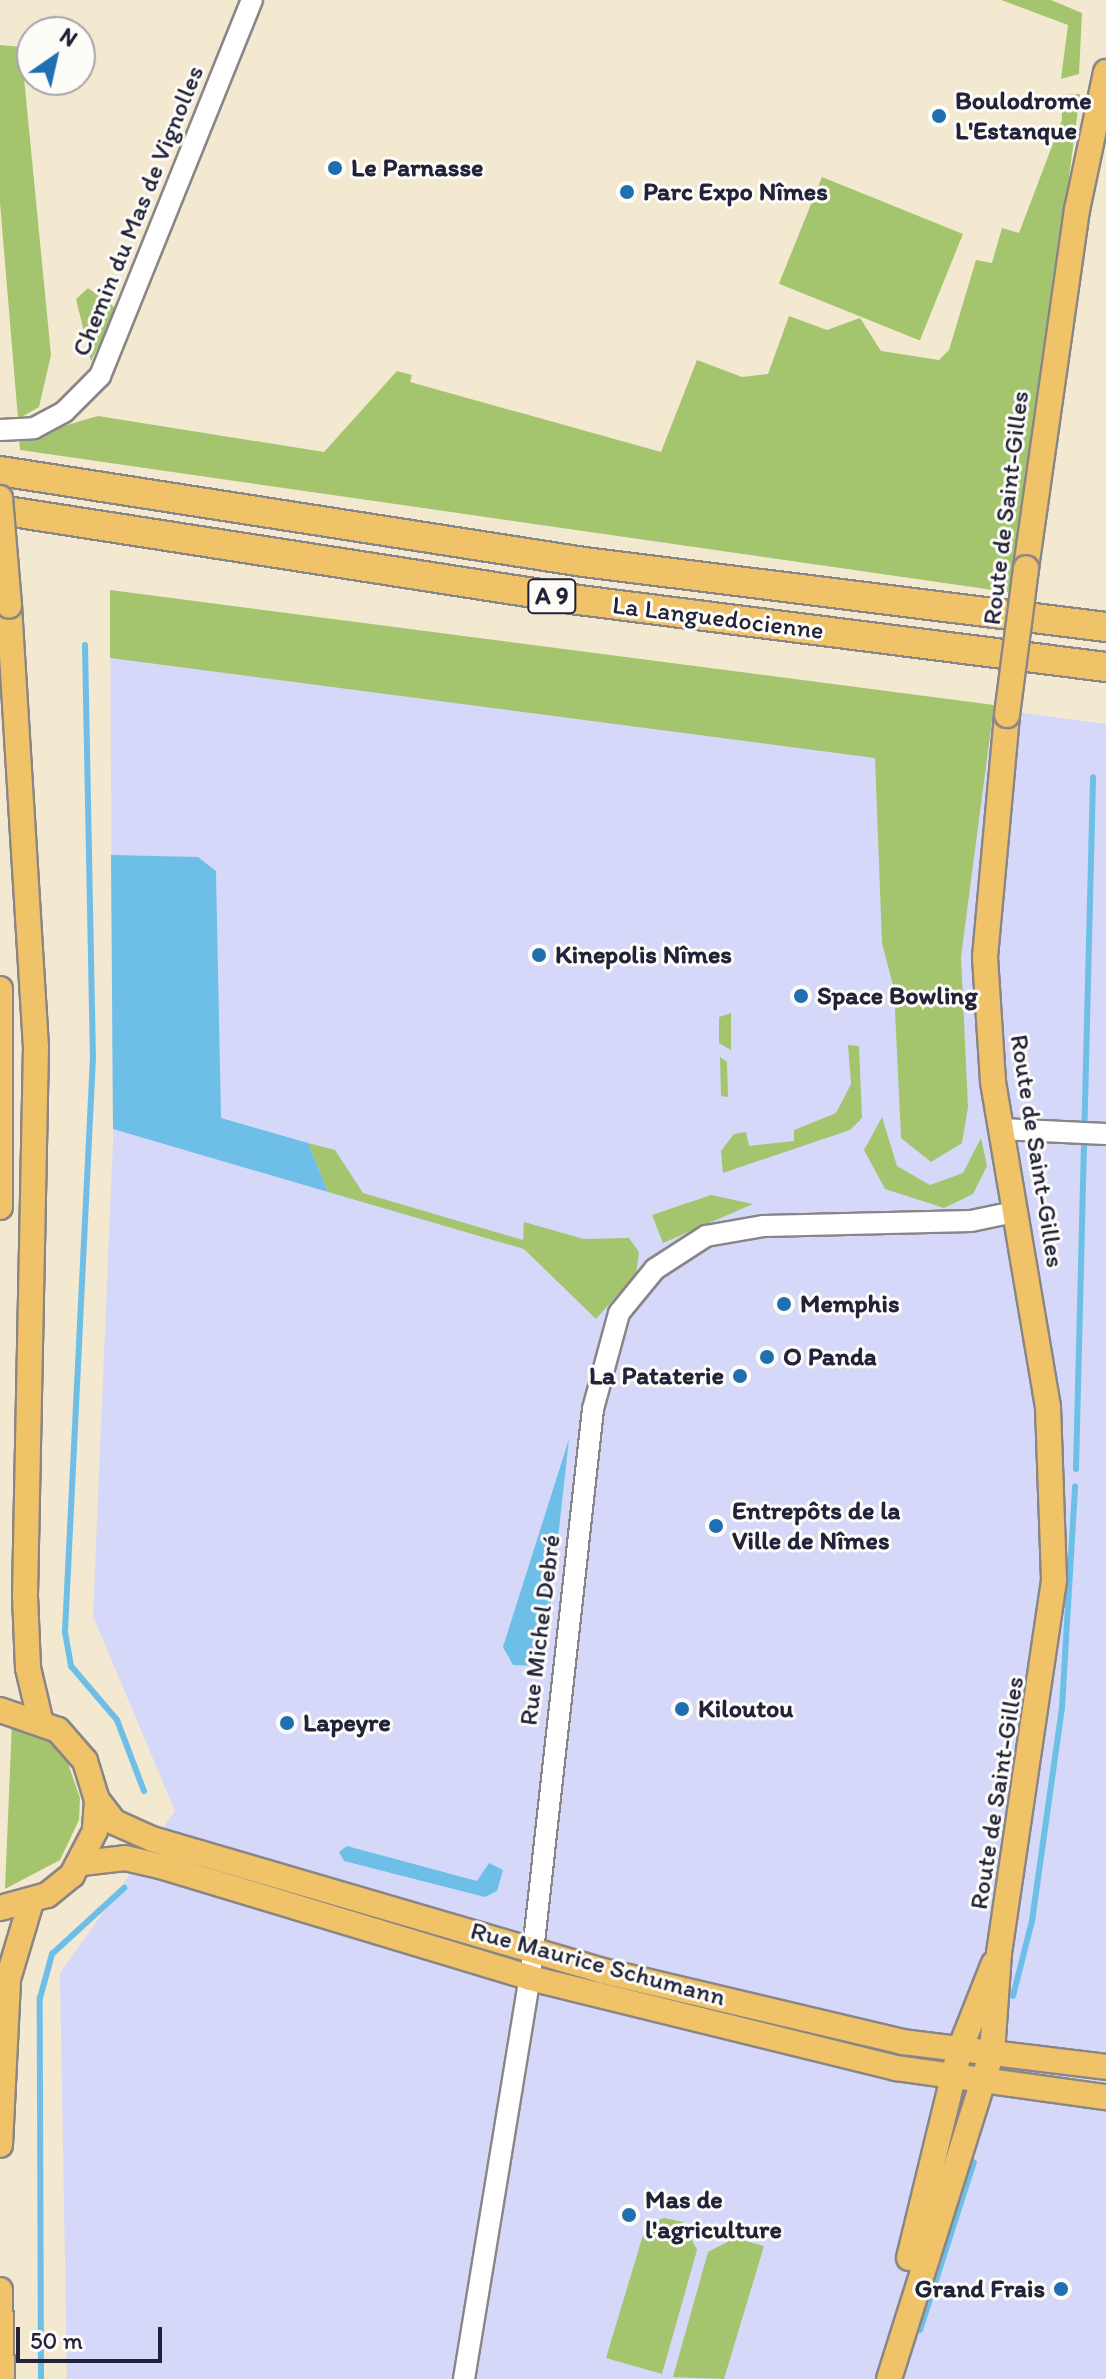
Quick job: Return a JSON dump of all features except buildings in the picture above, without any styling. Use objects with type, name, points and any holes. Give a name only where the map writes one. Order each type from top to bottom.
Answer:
[{"type":"highway","name":"La Languedocienne","points":[[0,471],[584,562],[1106,627]]},
{"type":"highway","name":"La Languedocienne","points":[[0,510],[579,600],[1106,667]]},
{"type":"main road","name":"Route de Saint-Gilles","points":[[889,2379],[992,2053],[999,1953],[1054,1579],[1048,1407],[1000,1129],[985,957],[1007,715],[1026,568],[1104,86]]},
{"type":"main road","points":[[0,498],[36,1047],[25,1596],[28,1668],[40,1719]]},
{"type":"main road","points":[[0,989],[0,1207]]},
{"type":"main road","points":[[0,1710],[40,1719],[73,1744],[97,1800],[82,1863],[31,1902],[0,1908]]},
{"type":"main road","name":"Rue Maurice Schumann","points":[[97,1800],[114,1822],[152,1839],[532,1950],[903,2042],[1106,2067]]},
{"type":"main road","name":"Rue Maurice Schumann","points":[[82,1863],[125,1858],[160,1866],[530,1978],[953,2079],[1106,2097]]},
{"type":"main road","points":[[0,2145],[8,1979],[31,1902]]},
{"type":"main road","name":"Route de Saint-Gilles","points":[[873,2379],[960,2049],[999,1953]]},
{"type":"main road","points":[[0,2290],[2,2379]]},
{"type":"street","name":"Chemin du Mas de Vignolles","points":[[0,430],[34,428],[64,412],[100,376],[252,0]]},
{"type":"street","points":[[1000,1129],[1094,1134]]},
{"type":"street","name":"Rue Michel Debré","points":[[464,2379],[530,1978],[593,1409],[619,1313],[655,1269],[706,1236],[764,1226],[971,1221],[1014,1212]]},
{"type":"shaded area","points":[[110,590],[1106,724],[1106,2379],[67,2379],[60,1973],[175,1811],[93,1616],[113,1141]]},
{"type":"green space","points":[[1001,0],[1051,0],[1082,13],[1079,74],[1061,79],[1068,25]]},
{"type":"green space","points":[[0,45],[16,47],[16,96],[26,96],[51,355],[39,407],[18,419],[0,203]]},
{"type":"green space","points":[[1080,94],[1014,593],[20,450],[19,439],[98,416],[324,452],[397,371],[412,375],[410,382],[661,452],[697,360],[742,377],[768,374],[789,316],[827,330],[860,318],[881,351],[939,360],[949,350],[976,260],[992,263],[1002,228],[1019,233],[1062,120],[1061,95]]},
{"type":"green space","points":[[822,177],[963,234],[920,341],[779,284]]},
{"type":"green space","points":[[88,288],[117,309],[91,361],[76,299]]},
{"type":"green space","points":[[110,590],[994,705],[961,957],[968,1107],[962,1143],[931,1162],[901,1138],[894,989],[882,943],[875,758],[110,658]]},
{"type":"green space","points":[[731,1013],[731,1050],[719,1043],[719,1017]]},
{"type":"green space","points":[[848,1045],[859,1046],[862,1118],[850,1130],[723,1173],[721,1151],[734,1134],[746,1132],[749,1146],[794,1141],[794,1130],[836,1113],[851,1084]]},
{"type":"green space","points":[[720,1057],[727,1062],[728,1097],[721,1096]]},
{"type":"green space","points":[[882,1117],[897,1166],[930,1185],[963,1173],[981,1138],[987,1166],[973,1194],[944,1208],[885,1189],[864,1150]]},
{"type":"green space","points":[[308,1143],[335,1150],[363,1193],[523,1240],[524,1222],[584,1239],[629,1238],[639,1252],[636,1274],[596,1319],[524,1249],[328,1192]]},
{"type":"green space","points":[[711,1195],[753,1204],[663,1243],[652,1215]]},
{"type":"green space","points":[[12,1722],[50,1739],[65,1755],[80,1798],[79,1820],[60,1860],[5,1889]]},
{"type":"green space","points":[[664,2218],[683,2222],[697,2250],[662,2374],[606,2358],[646,2225]]},
{"type":"green space","points":[[735,2238],[764,2246],[724,2379],[673,2377],[708,2252]]},
{"type":"water","points":[[111,855],[198,857],[216,871],[221,1118],[308,1143],[328,1192],[113,1129]]},
{"type":"water","points":[[569,1439],[546,1646],[535,1666],[513,1665],[503,1647]]},
{"type":"water","points":[[347,1846],[477,1881],[489,1863],[503,1870],[497,1891],[485,1897],[344,1861],[339,1852]]},
{"type":"waterway","points":[[85,645],[93,1057],[65,1632],[71,1666],[117,1720],[144,1791]]},
{"type":"waterway","points":[[1076,1469],[1093,777]]},
{"type":"waterway","points":[[1013,1996],[1032,1921],[1062,1707],[1075,1486]]},
{"type":"waterway","points":[[41,2379],[40,1998],[52,1954],[124,1888]]},
{"type":"waterway","points":[[920,2330],[974,2162]]},
{"type":"place","name":"Boulodrome L'Estanque","points":[[939,116]]},
{"type":"place","name":"Le Parnasse","points":[[335,168]]},
{"type":"place","name":"Parc Expo Nîmes","points":[[627,192]]},
{"type":"place","name":"Kinepolis Nîmes","points":[[539,955]]},
{"type":"place","name":"Space Bowling","points":[[801,996]]},
{"type":"place","name":"Memphis","points":[[784,1304]]},
{"type":"place","name":"O Panda","points":[[767,1357]]},
{"type":"place","name":"La Pataterie","points":[[740,1376]]},
{"type":"place","name":"Entrepôts de la Ville de Nîmes","points":[[716,1526]]},
{"type":"place","name":"Kiloutou","points":[[682,1709]]},
{"type":"place","name":"Lapeyre","points":[[287,1723]]},
{"type":"place","name":"Mas de l'agriculture","points":[[629,2215]]},
{"type":"place","name":"Grand Frais","points":[[1061,2289]]}]
